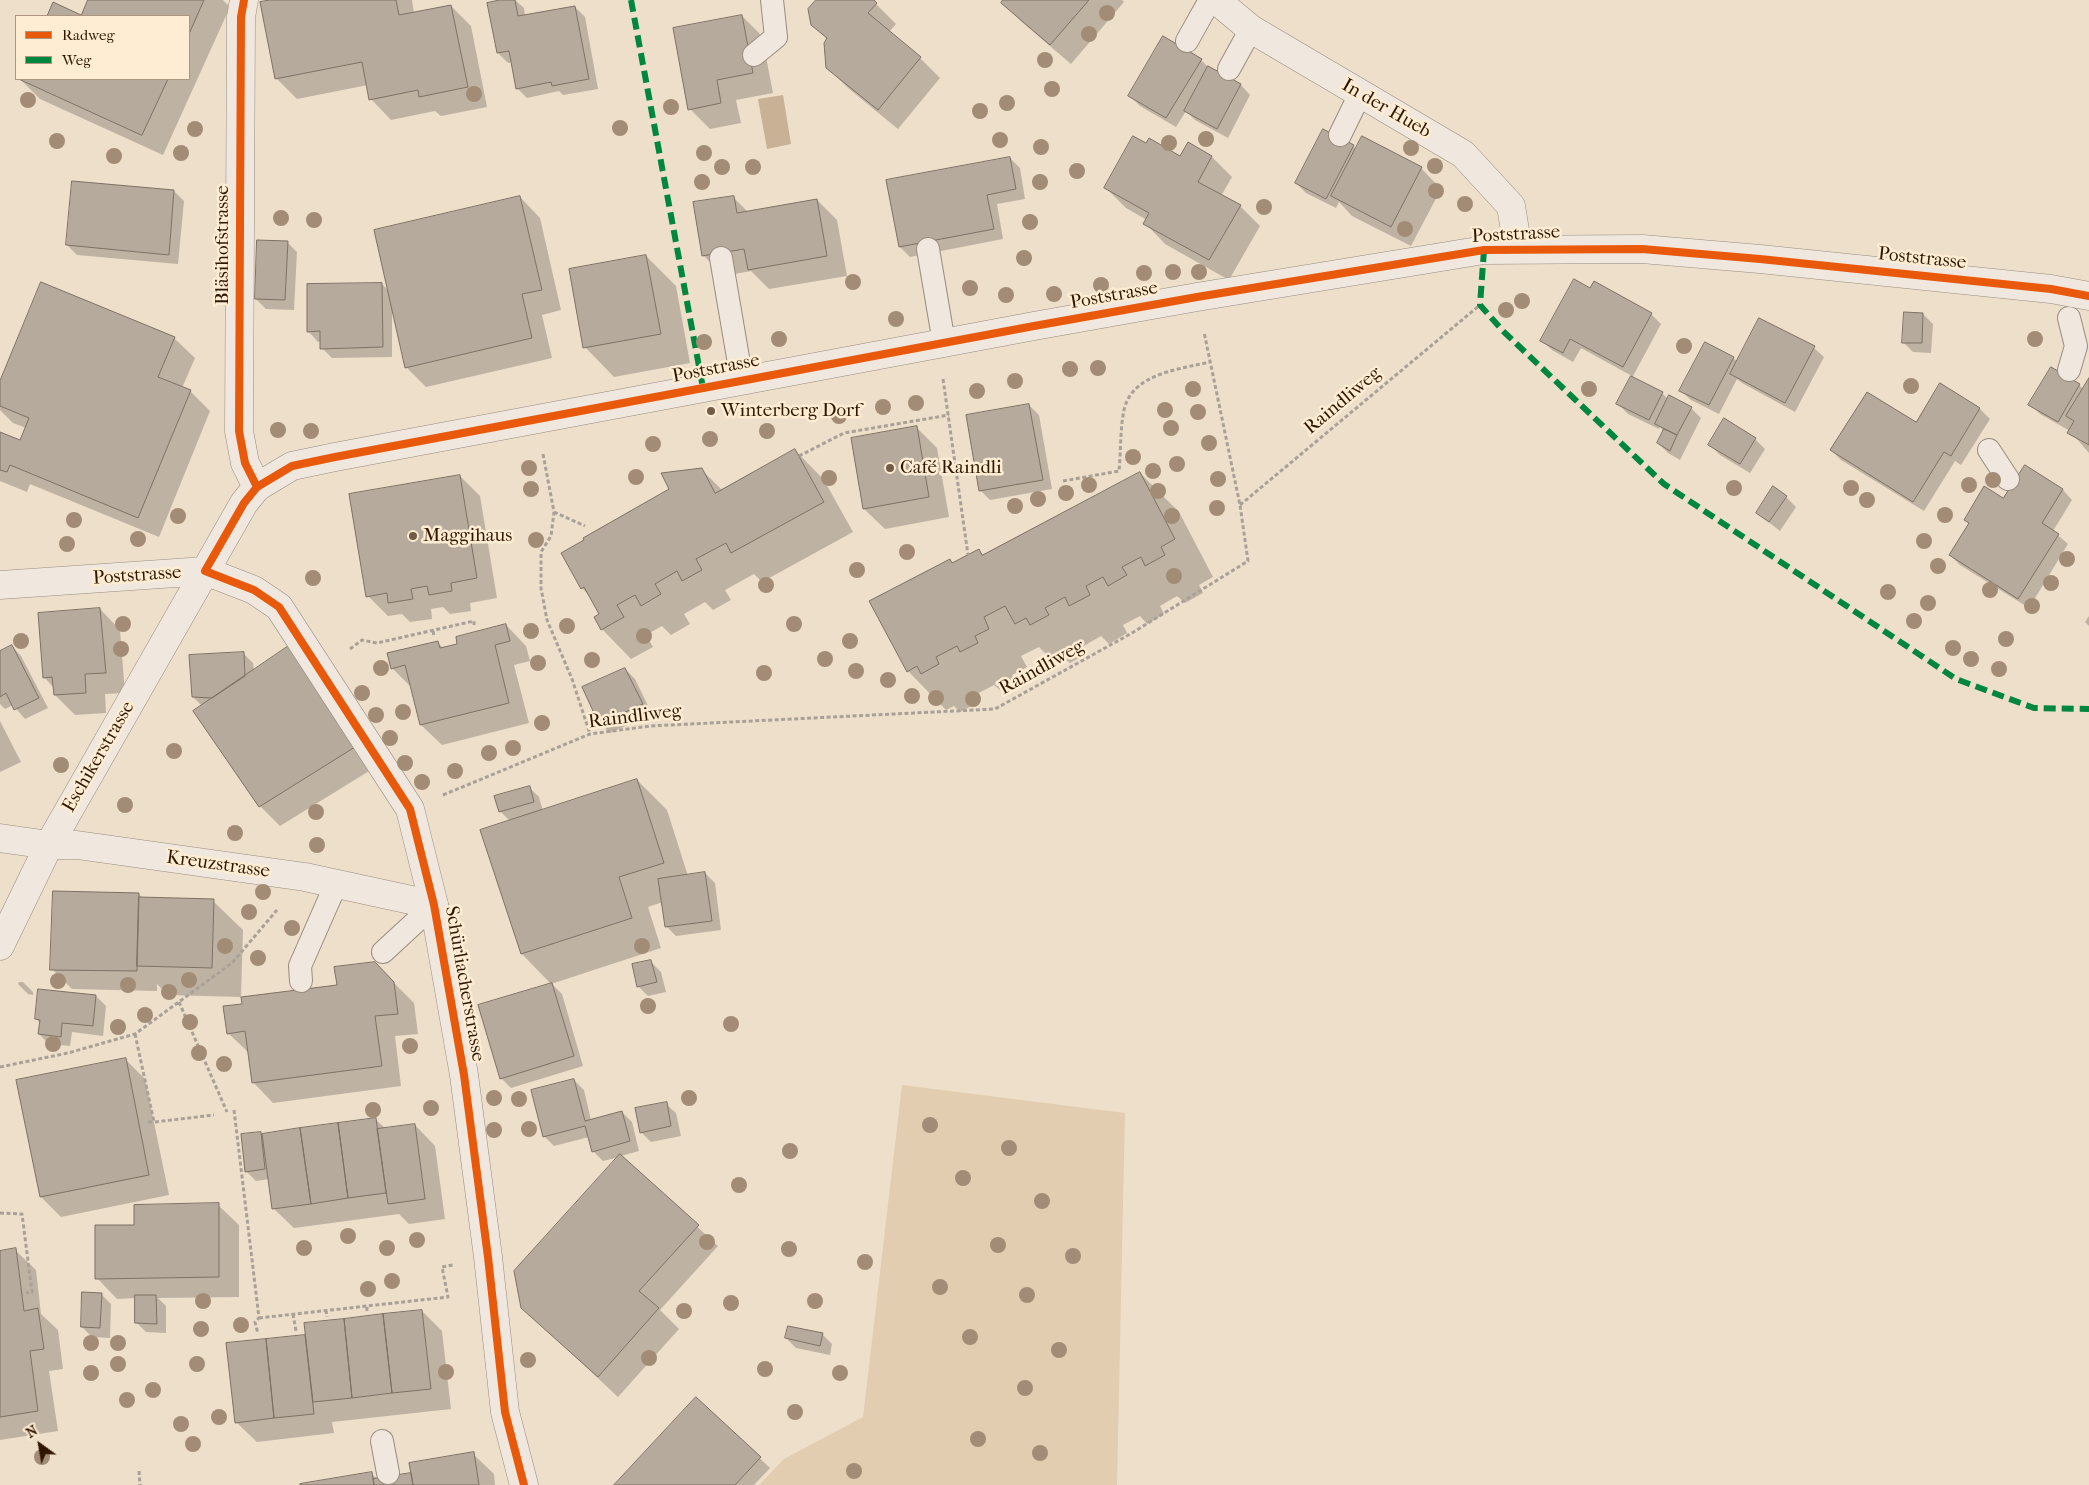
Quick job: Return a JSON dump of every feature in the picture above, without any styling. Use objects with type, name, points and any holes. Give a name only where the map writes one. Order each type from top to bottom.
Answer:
[{"type":"street","name":"Bläsihofstrasse","points":[[244,0],[241,17],[239,431],[245,463],[257,487]]},
{"type":"street","name":"In der Hueb","points":[[1216,0],[1251,29],[1463,154],[1511,206],[1518,249]]},
{"type":"street","name":"Poststrasse","points":[[0,585],[205,571],[244,502],[257,487],[292,466],[941,343],[1197,297],[1484,250],[1662,250],[2051,289],[2089,296]]},
{"type":"street","name":"Schürliacherstrasse","points":[[205,571],[254,590],[280,607],[410,809],[434,905],[464,1075],[488,1257],[504,1412],[524,1485]]},
{"type":"street","name":"Eschikerstrasse","points":[[0,946],[49,845],[205,571]]},
{"type":"street","name":"Kreuzstrasse","points":[[0,838],[49,845],[77,845],[305,878],[434,905]]},
{"type":"lane","points":[[754,55],[776,38],[772,0]]},
{"type":"lane","points":[[1188,41],[1210,0]]},
{"type":"lane","points":[[1229,69],[1251,29]]},
{"type":"lane","points":[[1340,135],[1360,94]]},
{"type":"lane","points":[[928,248],[941,343]]},
{"type":"lane","points":[[722,258],[742,381]]},
{"type":"lane","points":[[2069,318],[2076,346],[2069,370]]},
{"type":"lane","points":[[1989,450],[2008,479]]},
{"type":"lane","points":[[301,981],[300,966],[336,884]]},
{"type":"lane","points":[[383,952],[434,905]]},
{"type":"lane","points":[[382,1441],[388,1473]]},
{"type":"path","points":[[1197,297],[1240,505]]},
{"type":"path","points":[[941,343],[968,555]]},
{"type":"path","points":[[1063,481],[1119,471],[1124,408],[1137,387],[1163,372],[1210,362]]},
{"type":"path","points":[[799,456],[844,433],[949,415]]},
{"type":"path","points":[[538,419],[554,512],[551,536],[542,552],[541,588],[547,620],[572,679],[590,734]]},
{"type":"path","points":[[554,512],[585,526]]},
{"type":"path","points":[[321,669],[362,640],[377,643],[474,622],[474,625]]},
{"type":"path","points":[[433,631],[434,636]]},
{"type":"path","points":[[0,1067],[68,1052],[135,1034],[232,963],[305,878]]},
{"type":"path","points":[[179,1002],[227,1112]]},
{"type":"path","points":[[135,1034],[154,1122]]},
{"type":"path","points":[[234,1110],[259,1318]]},
{"type":"path","points":[[148,1122],[214,1115]]},
{"type":"path","points":[[0,1213],[22,1214],[32,1292],[26,1293]]},
{"type":"path","points":[[258,1334],[255,1322],[259,1318],[401,1304],[448,1297],[442,1267],[488,1257]]},
{"type":"path","points":[[367,1306],[367,1311]]},
{"type":"path","points":[[326,1310],[327,1317]]},
{"type":"path","points":[[293,1314],[296,1331]]},
{"type":"path","points":[[139,1471],[140,1485]]},
{"type":"shaded area","points":[[783,95],[791,144],[767,149],[758,99]]},
{"type":"shaded area","points":[[902,1085],[1125,1113],[1117,1485],[759,1485],[784,1459],[863,1417]]},
{"type":"building","points":[[88,0],[204,0],[190,32],[190,15],[81,15]]},
{"type":"building","points":[[270,0],[396,0],[399,15],[451,5],[468,87],[419,97],[418,90],[369,100],[362,62],[275,79],[260,2]]},
{"type":"building","points":[[500,0],[515,0],[518,16],[575,6],[589,79],[552,86],[551,82],[516,89],[509,51],[497,53],[487,3]]},
{"type":"building","points":[[816,0],[874,0],[877,3],[868,13],[921,57],[878,110],[826,68],[824,43],[827,38],[811,25],[808,9]]},
{"type":"building","points":[[1003,0],[1089,0],[1050,45],[1001,3]]},
{"type":"building","points":[[53,2],[81,15],[47,15]]},
{"type":"building","points":[[742,15],[753,73],[717,80],[721,103],[688,110],[673,28]]},
{"type":"building","points":[[1163,36],[1202,59],[1166,118],[1128,96]]},
{"type":"building","points":[[1208,66],[1241,84],[1217,129],[1184,111]]},
{"type":"building","points":[[21,80],[168,80],[142,135]]},
{"type":"building","points":[[1323,129],[1354,145],[1326,199],[1295,183]]},
{"type":"building","points":[[1133,136],[1146,143],[1149,138],[1180,156],[1188,142],[1212,156],[1198,182],[1241,205],[1209,260],[1143,224],[1149,213],[1104,188]]},
{"type":"building","points":[[1362,136],[1422,167],[1391,227],[1331,196]]},
{"type":"building","points":[[1010,157],[1016,189],[987,195],[994,229],[899,247],[886,180]]},
{"type":"building","points":[[72,181],[174,190],[169,255],[66,245]]},
{"type":"building","points":[[520,196],[542,290],[522,294],[532,338],[405,368],[374,230]]},
{"type":"building","points":[[734,196],[737,213],[817,199],[827,256],[748,270],[744,249],[702,256],[693,202]]},
{"type":"building","points":[[257,240],[288,241],[285,300],[255,299]]},
{"type":"building","points":[[646,255],[661,334],[583,348],[569,269]]},
{"type":"building","points":[[1574,279],[1590,288],[1594,281],[1652,313],[1623,367],[1570,339],[1563,353],[1540,341]]},
{"type":"building","points":[[41,282],[175,337],[158,377],[191,390],[138,518],[10,465],[7,472],[0,470],[0,432],[20,440],[29,418],[0,406],[0,381]]},
{"type":"building","points":[[382,283],[383,347],[320,349],[320,331],[307,332],[307,284]]},
{"type":"building","points":[[1904,312],[1923,313],[1922,343],[1902,343]]},
{"type":"building","points":[[1759,318],[1815,346],[1785,403],[1730,374]]},
{"type":"building","points":[[1705,342],[1734,357],[1709,405],[1679,391]]},
{"type":"building","points":[[2051,367],[2080,384],[2058,422],[2028,405]]},
{"type":"building","points":[[1631,376],[1663,392],[1649,420],[1616,404]]},
{"type":"building","points":[[2089,378],[2089,445],[2067,433],[2074,421],[2066,416]]},
{"type":"building","points":[[1940,383],[1980,408],[1951,456],[1944,452],[1913,502],[1830,450],[1867,392],[1916,422]]},
{"type":"building","points":[[1669,395],[1692,407],[1677,435],[1655,424]]},
{"type":"building","points":[[1029,404],[1043,480],[979,491],[966,415]]},
{"type":"building","points":[[1724,418],[1756,438],[1740,464],[1708,445]]},
{"type":"building","name":"Café Raindli","points":[[917,426],[929,497],[863,509],[851,438]]},
{"type":"building","points":[[1664,429],[1677,435],[1670,451],[1657,443]]},
{"type":"building","points":[[795,449],[824,502],[731,553],[726,543],[696,559],[702,570],[682,581],[677,571],[655,584],[661,594],[641,606],[635,595],[617,605],[624,617],[601,630],[594,617],[599,614],[584,587],[581,589],[561,553],[584,540],[583,538],[669,489],[661,473],[702,468],[715,493]]},
{"type":"building","points":[[2025,465],[2063,489],[2042,523],[2059,534],[2018,599],[1949,555],[1969,523],[1964,520],[1984,486],[2003,498]]},
{"type":"building","points":[[1140,472],[1175,539],[1161,547],[1165,555],[1145,566],[1141,557],[1122,567],[1127,575],[1108,586],[1103,577],[1086,586],[1090,595],[1069,606],[1065,597],[1045,608],[1049,615],[1030,625],[1026,618],[1015,624],[1005,606],[984,617],[989,629],[975,636],[978,643],[960,652],[957,646],[936,657],[939,664],[921,674],[917,666],[907,672],[869,601],[950,559],[952,563],[979,549],[982,555]]},
{"type":"building","name":"Maggihaus","points":[[460,475],[477,578],[451,583],[452,591],[429,595],[427,586],[411,589],[413,599],[388,603],[387,593],[366,597],[349,494]]},
{"type":"building","points":[[1773,486],[1787,496],[1769,522],[1756,513]]},
{"type":"building","points":[[100,608],[106,673],[85,674],[86,693],[54,695],[52,677],[43,678],[38,613]]},
{"type":"building","points":[[506,624],[510,641],[495,645],[509,703],[420,725],[405,665],[391,669],[387,653],[438,641],[440,648],[457,644],[456,637]]},
{"type":"building","points":[[12,645],[39,698],[14,710],[6,693],[0,697],[0,651]]},
{"type":"building","points":[[290,645],[355,747],[259,807],[193,711]]},
{"type":"building","points":[[244,652],[245,676],[212,698],[192,697],[189,655]]},
{"type":"building","points":[[625,668],[643,704],[599,724],[582,687]]},
{"type":"building","points":[[637,779],[664,863],[619,877],[632,918],[521,954],[480,830]]},
{"type":"building","points":[[530,786],[534,802],[499,812],[494,796]]},
{"type":"building","points":[[705,872],[712,921],[665,927],[658,879]]},
{"type":"building","points":[[53,891],[139,893],[137,971],[50,970]]},
{"type":"building","points":[[139,897],[214,899],[212,968],[137,966]]},
{"type":"building","points":[[651,960],[657,982],[637,987],[632,964]]},
{"type":"building","points":[[375,962],[394,982],[398,1014],[375,1016],[382,1066],[252,1083],[245,1031],[227,1034],[223,1006],[242,1004],[241,997],[337,985],[334,967]]},
{"type":"building","points":[[552,983],[574,1056],[500,1079],[478,1005]]},
{"type":"building","points":[[38,989],[96,995],[93,1026],[62,1023],[61,1037],[38,1034],[40,1020],[35,1019]]},
{"type":"building","points":[[126,1058],[149,1175],[40,1197],[16,1080]]},
{"type":"building","points":[[574,1079],[585,1121],[622,1111],[630,1141],[592,1152],[585,1126],[543,1137],[531,1090]]},
{"type":"building","points":[[667,1102],[671,1126],[640,1133],[635,1108]]},
{"type":"building","points":[[376,1118],[386,1193],[348,1198],[338,1123]]},
{"type":"building","points":[[338,1123],[348,1198],[311,1204],[300,1128]]},
{"type":"building","points":[[415,1124],[425,1199],[388,1204],[377,1129]]},
{"type":"building","points":[[300,1128],[311,1204],[272,1209],[262,1134]]},
{"type":"building","points":[[261,1132],[265,1169],[245,1172],[241,1134]]},
{"type":"building","points":[[620,1154],[699,1225],[639,1291],[659,1308],[598,1377],[521,1308],[514,1271]]},
{"type":"building","points":[[219,1203],[219,1277],[95,1279],[95,1225],[134,1225],[134,1205]]},
{"type":"building","points":[[16,1248],[24,1311],[38,1308],[44,1349],[30,1351],[38,1411],[0,1417],[0,1251]]},
{"type":"building","points":[[82,1292],[102,1293],[100,1328],[81,1327]]},
{"type":"building","points":[[135,1295],[156,1295],[157,1324],[135,1323]]},
{"type":"building","points":[[422,1310],[431,1389],[392,1393],[383,1314]]},
{"type":"building","points":[[383,1314],[392,1393],[352,1398],[344,1319]]},
{"type":"building","points":[[344,1319],[352,1398],[313,1402],[304,1323]]},
{"type":"building","points":[[788,1326],[823,1333],[820,1346],[785,1338]]},
{"type":"building","points":[[305,1335],[314,1414],[274,1418],[266,1339]]},
{"type":"building","points":[[266,1339],[274,1418],[235,1423],[226,1343]]},
{"type":"building","points":[[696,1397],[761,1457],[735,1485],[614,1485]]},
{"type":"building","points":[[474,1452],[479,1485],[413,1485],[409,1463]]},
{"type":"building","points":[[372,1472],[374,1485],[300,1485],[300,1484]]},
{"type":"building","points":[[411,1473],[413,1485],[374,1485],[373,1479]]},
{"type":"marked path","points":[[631,0],[703,388]]},
{"type":"marked path","points":[[1484,250],[1480,305],[1503,331],[1664,484],[1956,679],[2034,708],[2089,709]]},
{"type":"cycle path","points":[[244,0],[241,17],[239,431],[245,463],[257,487]]},
{"type":"cycle path","points":[[524,1485],[505,1412],[488,1257],[464,1075],[434,905],[410,809],[279,607],[254,590],[205,571],[244,503],[257,487],[292,466],[335,457],[1034,326],[1484,250],[1642,249],[1760,259],[2051,289],[2089,296]]},
{"type":"place","name":"Winterberg Dorf","points":[[711,411]]},
{"type":"place","name":"Café Raindli","points":[[890,468]]},
{"type":"place","name":"Maggihaus","points":[[413,536]]}]
